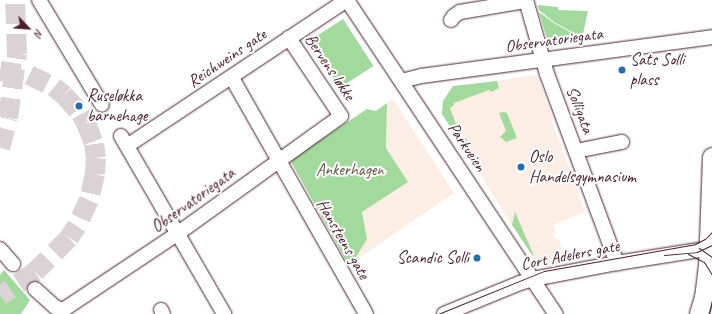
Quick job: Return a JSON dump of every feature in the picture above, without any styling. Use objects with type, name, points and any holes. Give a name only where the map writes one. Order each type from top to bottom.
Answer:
[{"type":"main road","points":[[699,314],[707,280],[710,248],[712,158]]},
{"type":"street","points":[[39,0],[102,105]]},
{"type":"street","name":"Reichweins gate","points":[[177,234],[124,141],[232,78],[347,0]]},
{"type":"street","name":"Parkveien","points":[[347,0],[556,314]]},
{"type":"street","points":[[451,20],[467,5],[526,1]]},
{"type":"street","name":"Solligata","points":[[526,1],[542,60],[617,262]]},
{"type":"street","name":"Observatoriegata","points":[[401,81],[421,76],[712,37]]},
{"type":"street","name":"Bervens løkke","points":[[289,38],[341,116]]},
{"type":"street","name":"Hansteens gate","points":[[232,78],[277,161],[366,314]]},
{"type":"street","name":"Observatoriegata","points":[[63,312],[177,234],[341,116]]},
{"type":"street","points":[[576,151],[622,142]]},
{"type":"street","points":[[177,234],[224,314]]},
{"type":"street","name":"Cort Adelers gate","points":[[444,314],[520,282],[617,262],[710,248]]},
{"type":"street","points":[[0,249],[13,264]]},
{"type":"street","points":[[35,289],[63,312]]},
{"type":"street","points":[[703,314],[712,296]]},
{"type":"shaded area","name":"Oslo Handelsgymnasium","points":[[533,75],[537,76],[585,212],[553,225],[556,233],[553,235],[555,239],[558,238],[559,240],[565,261],[549,264],[548,262],[538,266],[534,256],[506,216],[442,114],[443,101],[453,86],[479,84]]},
{"type":"shaded area","points":[[393,99],[454,193],[353,262],[367,239],[362,212],[407,182],[386,148],[387,103]]},
{"type":"green space","points":[[538,5],[558,7],[558,10],[588,11],[582,38],[554,22],[539,10]]},
{"type":"green space","points":[[539,12],[554,23],[582,39],[582,41],[549,45]]},
{"type":"green space","points":[[343,19],[373,66],[340,88],[309,41]]},
{"type":"green space","points":[[497,81],[499,88],[491,92],[489,90],[454,103],[454,105],[450,108],[462,140],[466,138],[474,161],[473,162],[442,114],[443,101],[453,86]]},
{"type":"green space","name":"Ankerhagen","points":[[387,103],[386,148],[408,182],[362,212],[367,239],[353,262],[348,264],[290,160],[367,109],[376,111]]},
{"type":"green space","points":[[499,113],[507,113],[517,138],[506,142],[500,137],[506,131]]},
{"type":"green space","points":[[515,212],[534,256],[512,225]]},
{"type":"green space","points":[[4,270],[30,300],[21,314],[0,314],[0,275]]},
{"type":"tunnel","points":[[0,148],[8,118],[17,54],[15,0]]},
{"type":"tunnel","points":[[0,71],[29,75],[54,87],[64,95],[81,114],[86,123],[94,144],[96,158],[95,174],[89,200],[77,226],[69,238],[35,272],[0,296]]},
{"type":"tram line","points":[[438,314],[544,271],[695,244],[705,239],[712,232]]},
{"type":"tram line","points":[[664,255],[697,252],[712,245]]},
{"type":"tram line","points":[[699,248],[712,257]]},
{"type":"tram line","points":[[688,254],[704,262],[712,275]]},
{"type":"tram line","points":[[709,314],[712,300]]},
{"type":"place","name":"Sats Solli plass","points":[[622,70]]},
{"type":"place","name":"Ruseløkka barnehage","points":[[79,106]]},
{"type":"place","name":"Oslo Handelsgymnasium","points":[[521,167]]},
{"type":"place","name":"Scandic Solli","points":[[477,258]]}]
